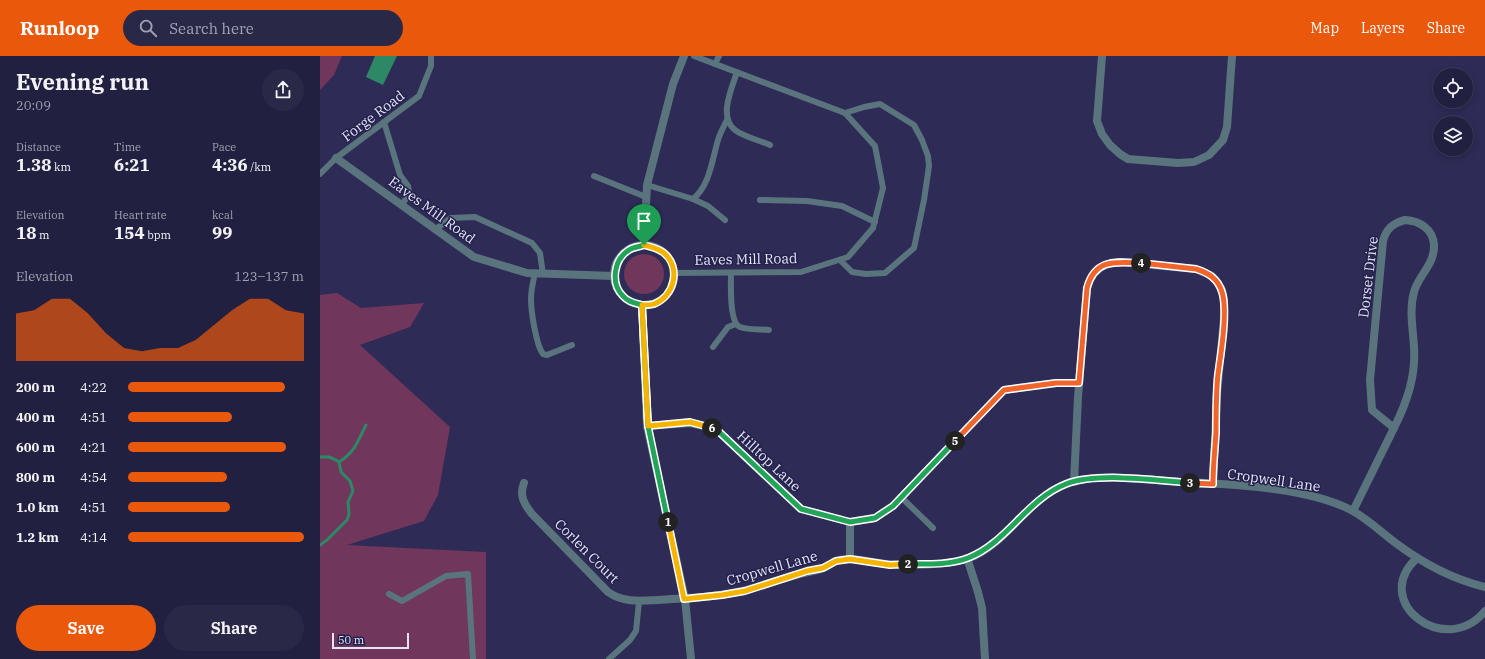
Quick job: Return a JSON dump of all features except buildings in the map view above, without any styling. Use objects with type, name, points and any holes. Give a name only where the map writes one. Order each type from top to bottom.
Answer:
[{"type":"street","points":[[644,245],[647,185],[673,84],[684,56]]},
{"type":"street","points":[[1102,56],[1098,121],[1102,134],[1110,145],[1128,159],[1178,163],[1194,162],[1209,155],[1223,140],[1227,127],[1232,56]]},
{"type":"street","name":"Eaves Mill Road","points":[[336,158],[474,257],[527,273],[614,276]]},
{"type":"street","name":"Dorset Drive","points":[[1353,511],[1394,428],[1407,401],[1413,369],[1414,347],[1411,314],[1414,292],[1418,282],[1430,264],[1434,246],[1432,237],[1422,224],[1405,220],[1397,222],[1390,227],[1385,233],[1383,241],[1370,380],[1372,410],[1394,428]]},
{"type":"street","points":[[644,245],[655,247],[664,253],[671,262],[674,273],[672,286],[665,297],[654,304],[642,305],[631,302],[622,296],[617,287],[614,276],[618,261],[629,250],[644,245]]},
{"type":"street","points":[[1074,482],[1079,383],[1087,288],[1092,274],[1098,269],[1112,262],[1121,262],[1196,269],[1212,276],[1218,282],[1222,290],[1224,312],[1217,394],[1213,484]]},
{"type":"street","points":[[642,305],[648,426],[684,599],[691,659]]},
{"type":"street","name":"Hilltop Lane","points":[[648,426],[690,422],[715,428],[801,509],[850,522],[875,518],[893,506],[1004,390],[1056,383],[1079,383]]},
{"type":"street","name":"Cropwell Lane","points":[[684,599],[745,591],[807,571],[823,568],[836,561],[850,559],[890,565],[938,563],[967,558],[982,551],[1041,499],[1067,483],[1098,478],[1213,484],[1296,493],[1336,504],[1353,511],[1417,558],[1446,574],[1485,587]]},
{"type":"street","name":"Corlen Court","points":[[524,483],[521,489],[521,495],[523,502],[532,514],[608,592],[622,599],[639,602],[684,599]]},
{"type":"street","points":[[850,522],[850,559]]},
{"type":"street","points":[[967,558],[982,608],[985,659]]},
{"type":"street","points":[[1417,558],[1409,565],[1404,574],[1402,580],[1402,596],[1408,610],[1421,622],[1444,630],[1460,629],[1476,621],[1485,611]]},
{"type":"lane","name":"Forge Road","points":[[320,174],[336,158],[419,96],[431,66],[431,56]]},
{"type":"lane","name":"Eaves Mill Road","points":[[674,273],[801,272],[848,257],[873,228],[883,188],[875,146],[845,113],[694,56]]},
{"type":"lane","points":[[715,64],[719,56]]},
{"type":"lane","points":[[693,199],[703,189],[708,178],[719,138],[727,120],[727,100],[737,72]]},
{"type":"lane","points":[[840,260],[852,272],[866,274],[885,273],[914,248],[929,166],[928,156],[914,125],[880,104],[864,106],[845,113]]},
{"type":"lane","points":[[727,120],[735,130],[770,145]]},
{"type":"lane","points":[[384,122],[400,175],[408,186],[408,195],[402,205]]},
{"type":"lane","points":[[594,176],[646,197]]},
{"type":"lane","points":[[647,185],[693,199],[708,206],[725,220]]},
{"type":"lane","points":[[760,200],[807,201],[842,206],[875,222]]},
{"type":"lane","points":[[436,229],[451,218],[475,217],[532,243],[540,253],[544,274]]},
{"type":"lane","points":[[535,273],[531,298],[531,309],[534,329],[541,351],[543,354],[547,355],[572,345]]},
{"type":"lane","points":[[731,273],[733,315],[736,324],[740,327],[769,330]]},
{"type":"lane","points":[[713,347],[728,327],[736,324]]},
{"type":"lane","points":[[901,497],[933,528]]},
{"type":"lane","points":[[389,594],[402,601],[446,576],[468,574],[473,659]]},
{"type":"lane","points":[[609,659],[630,640],[636,631],[639,602]]},
{"type":"shaded area","points":[[320,56],[342,56],[334,75],[320,90]]},
{"type":"shaded area","points":[[375,56],[397,56],[383,85],[366,77]]},
{"type":"shaded area","points":[[648,254],[655,257],[661,263],[664,274],[663,282],[655,291],[648,294],[640,294],[633,291],[625,282],[624,270],[627,263],[636,255]]},
{"type":"shaded area","points":[[337,293],[361,308],[424,303],[410,327],[360,345],[450,427],[438,495],[424,521],[347,545],[486,552],[486,659],[320,659],[320,295]]},
{"type":"waterway","points":[[339,462],[352,450],[366,425]]},
{"type":"waterway","points":[[320,457],[329,457],[339,462],[341,472],[350,481],[353,491],[348,502],[349,514],[347,520],[320,545]]},
{"type":"route","points":[[644,245],[629,250],[618,261],[614,276],[617,287],[622,296],[631,302],[642,305],[648,426],[684,599],[745,591],[807,571],[823,568],[836,561],[850,559],[890,565],[954,562],[982,551],[1041,499],[1067,483],[1098,478],[1114,478],[1213,484],[1218,374],[1224,318],[1224,299],[1218,282],[1204,271],[1178,266],[1121,262],[1112,262],[1098,269],[1092,274],[1087,288],[1079,383],[1056,383],[1004,390],[893,506],[875,518],[850,522],[801,509],[715,428],[690,422],[648,426],[646,386],[642,305],[654,304],[665,297],[672,286],[674,273],[671,262],[664,253],[655,247],[644,245]]}]
